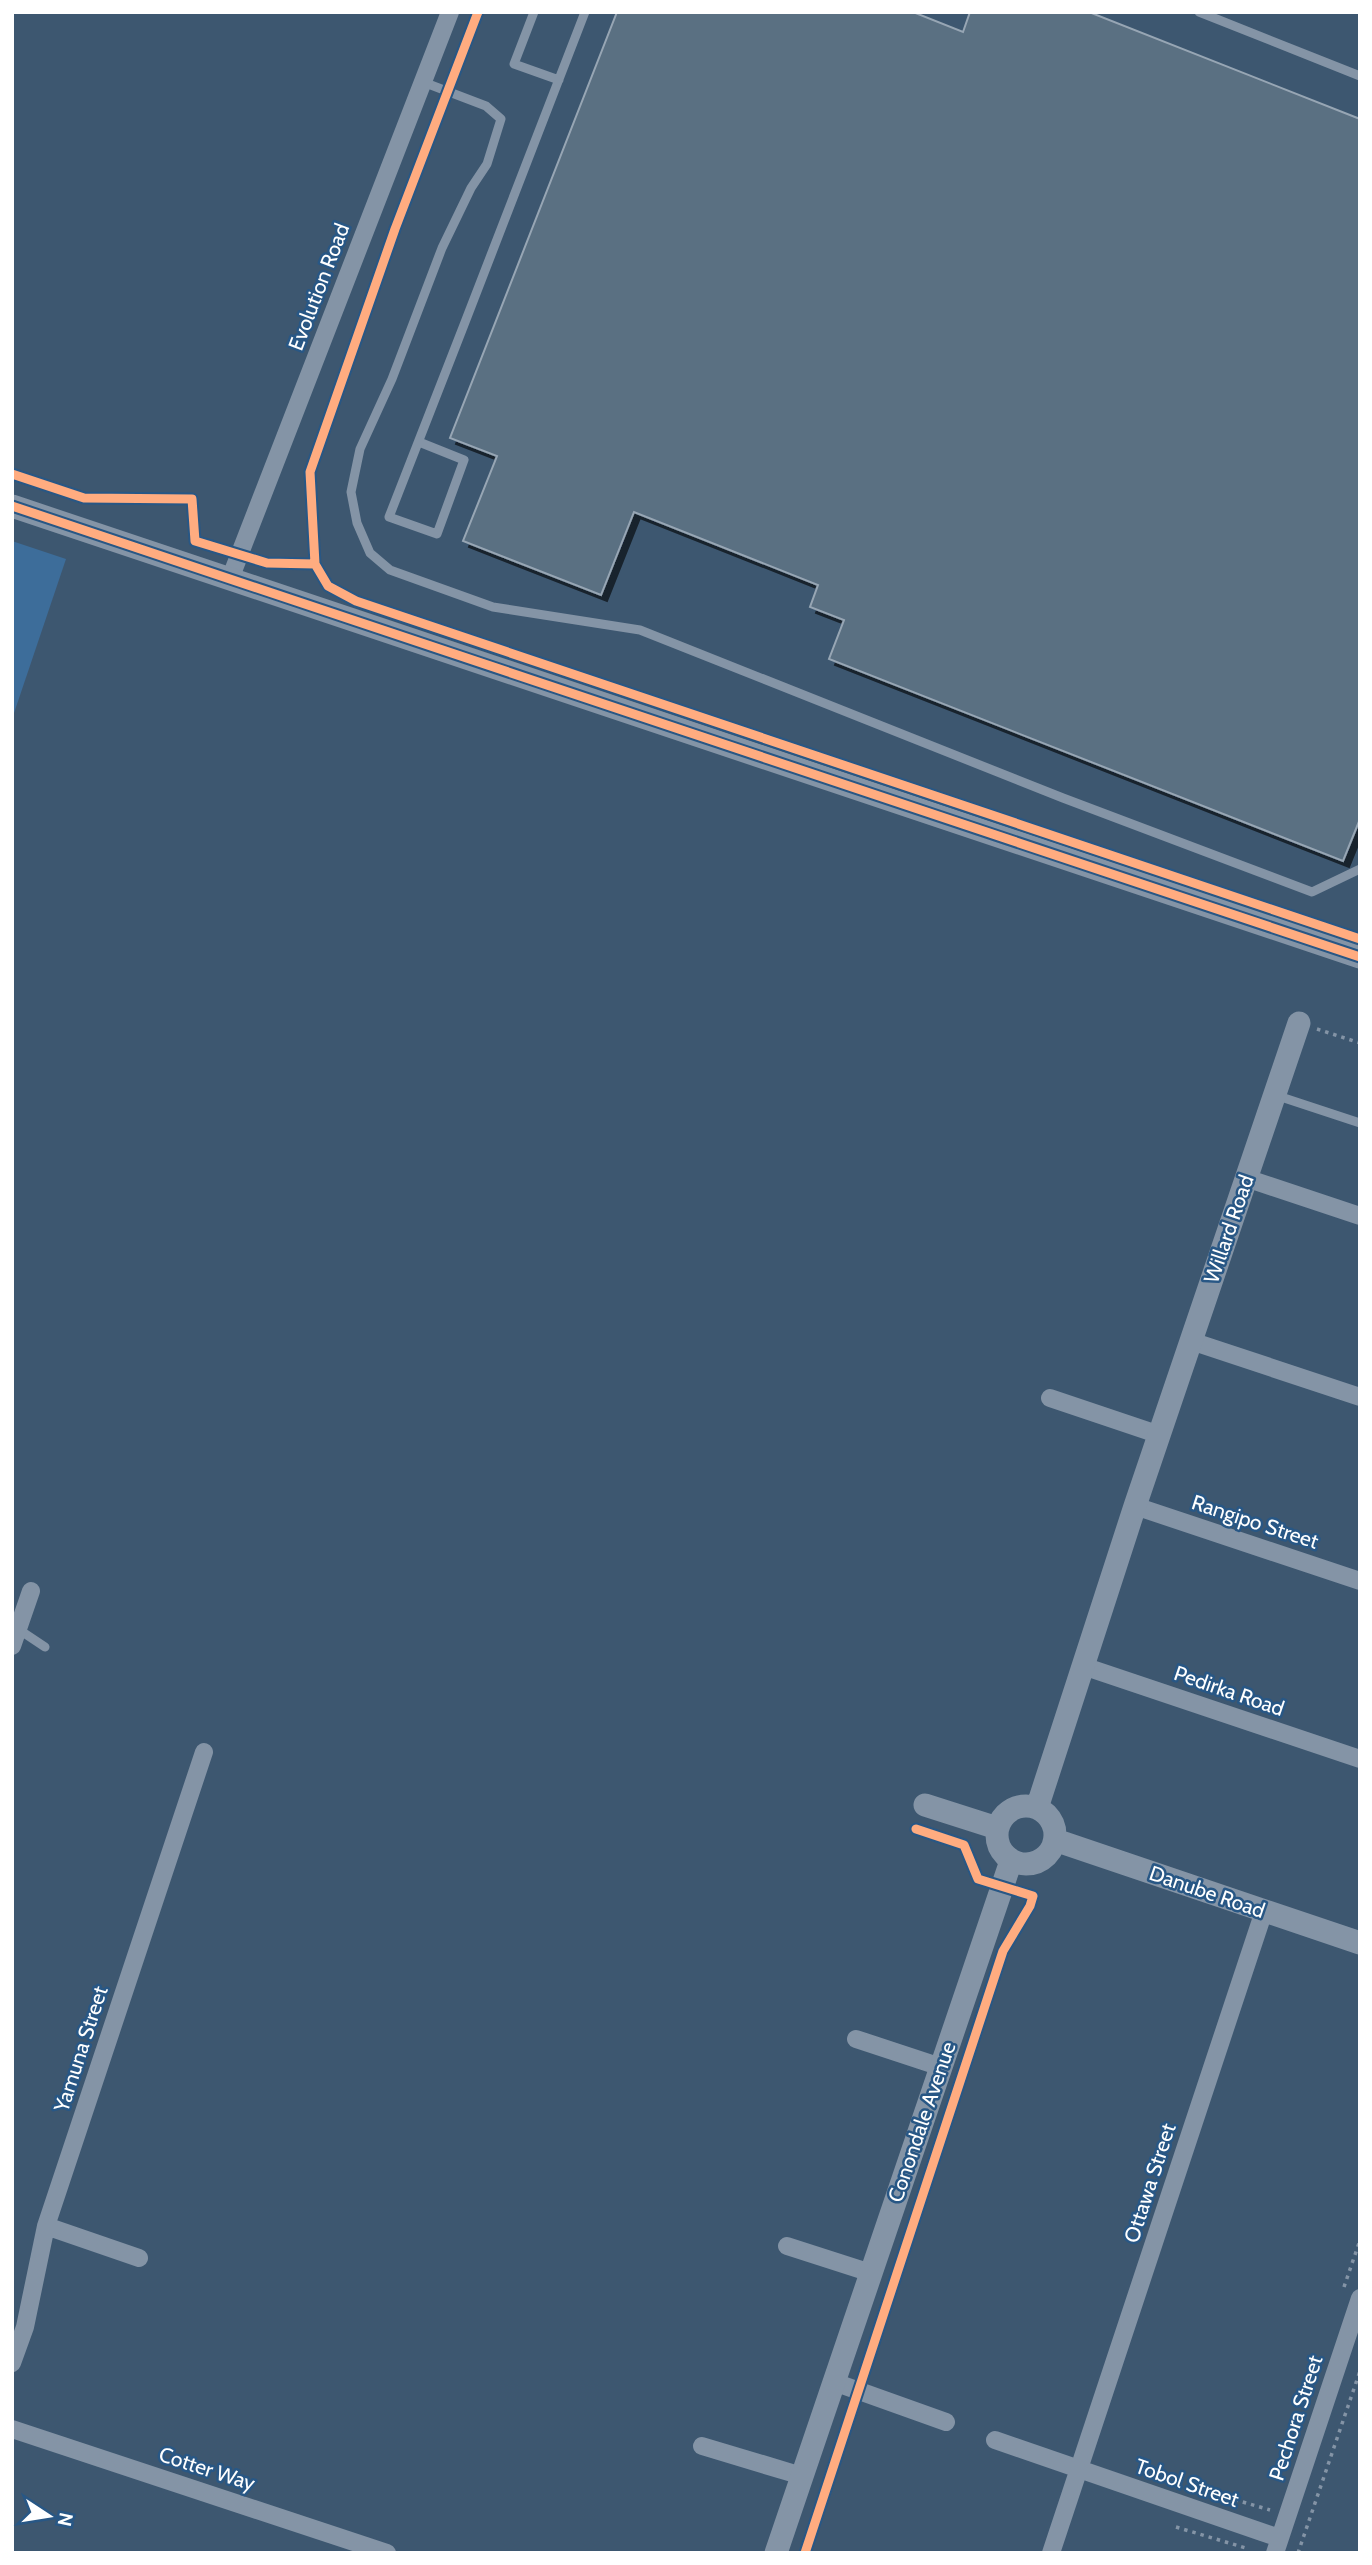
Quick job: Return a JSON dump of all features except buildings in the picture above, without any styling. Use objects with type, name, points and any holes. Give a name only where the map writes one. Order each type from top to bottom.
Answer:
[{"type":"street","name":"Evolution Road","points":[[230,579],[450,12]]},
{"type":"street","points":[[12,506],[1360,957]]},
{"type":"street","name":"Willard Road","points":[[1037,1808],[1135,1506],[1299,1023]]},
{"type":"street","points":[[1247,1178],[1360,1216]]},
{"type":"street","points":[[1191,1341],[1360,1397]]},
{"type":"street","points":[[1050,1398],[1160,1435]]},
{"type":"street","name":"Rangipo Street","points":[[1135,1506],[1360,1581]]},
{"type":"street","points":[[12,1646],[15,1628],[31,1591]]},
{"type":"street","name":"Pedirka Road","points":[[1083,1666],[1360,1759]]},
{"type":"street","name":"Yamuna Street","points":[[12,2363],[24,2327],[46,2227],[204,1752]]},
{"type":"street","points":[[925,1805],[997,1828]]},
{"type":"street","points":[[1017,1807],[1037,1808],[1052,1821],[1055,1840],[1046,1857],[1038,1863],[1020,1864],[1011,1861],[999,1847],[997,1828],[1008,1812],[1017,1807]]},
{"type":"street","name":"Danube Road","points":[[1055,1840],[1360,1943]]},
{"type":"street","name":"Conondale Avenue","points":[[776,2553],[1011,1861]]},
{"type":"street","name":"Ottawa Street","points":[[1051,2553],[1264,1911]]},
{"type":"street","points":[[856,2039],[941,2067]]},
{"type":"street","points":[[46,2227],[139,2258]]},
{"type":"street","points":[[787,2246],[871,2273]]},
{"type":"street","name":"Pechora Street","points":[[1277,2545],[1360,2298]]},
{"type":"street","points":[[834,2382],[946,2422]]},
{"type":"street","name":"Cotter Way","points":[[12,2429],[387,2553]]},
{"type":"street","points":[[995,2440],[1080,2470]]},
{"type":"street","points":[[702,2446],[802,2476]]},
{"type":"street","name":"Tobol Street","points":[[1080,2470],[1277,2545]]},
{"type":"lane","points":[[534,12],[514,64],[559,80]]},
{"type":"lane","points":[[419,442],[464,460],[437,534],[390,517],[585,12]]},
{"type":"lane","points":[[1199,12],[1360,76]]},
{"type":"lane","points":[[423,82],[485,106],[501,119],[487,164],[471,188],[442,248],[392,379],[360,449],[351,492],[357,523],[370,553],[390,570],[493,607],[639,630],[1063,798],[1312,892],[1360,869]]},
{"type":"lane","points":[[1275,1095],[1360,1123]]},
{"type":"lane","points":[[15,1628],[45,1647]]},
{"type":"path","points":[[1299,1023],[1360,1044]]},
{"type":"path","points":[[1298,2553],[1360,2371]]},
{"type":"path","points":[[1191,2487],[1270,2510]]},
{"type":"path","points":[[1176,2527],[1255,2551]]},
{"type":"shaded area","points":[[12,541],[66,559],[12,719]]},
{"type":"cycle path","points":[[315,564],[310,472],[395,229],[478,12]]},
{"type":"cycle path","points":[[12,474],[84,498],[192,499],[195,541],[267,563],[315,564],[328,586],[356,601],[1360,939]]},
{"type":"cycle path","points":[[12,506],[1360,957]]},
{"type":"cycle path","points":[[805,2553],[1003,1951],[1030,1906],[1033,1896],[978,1879],[964,1845],[916,1829]]}]
